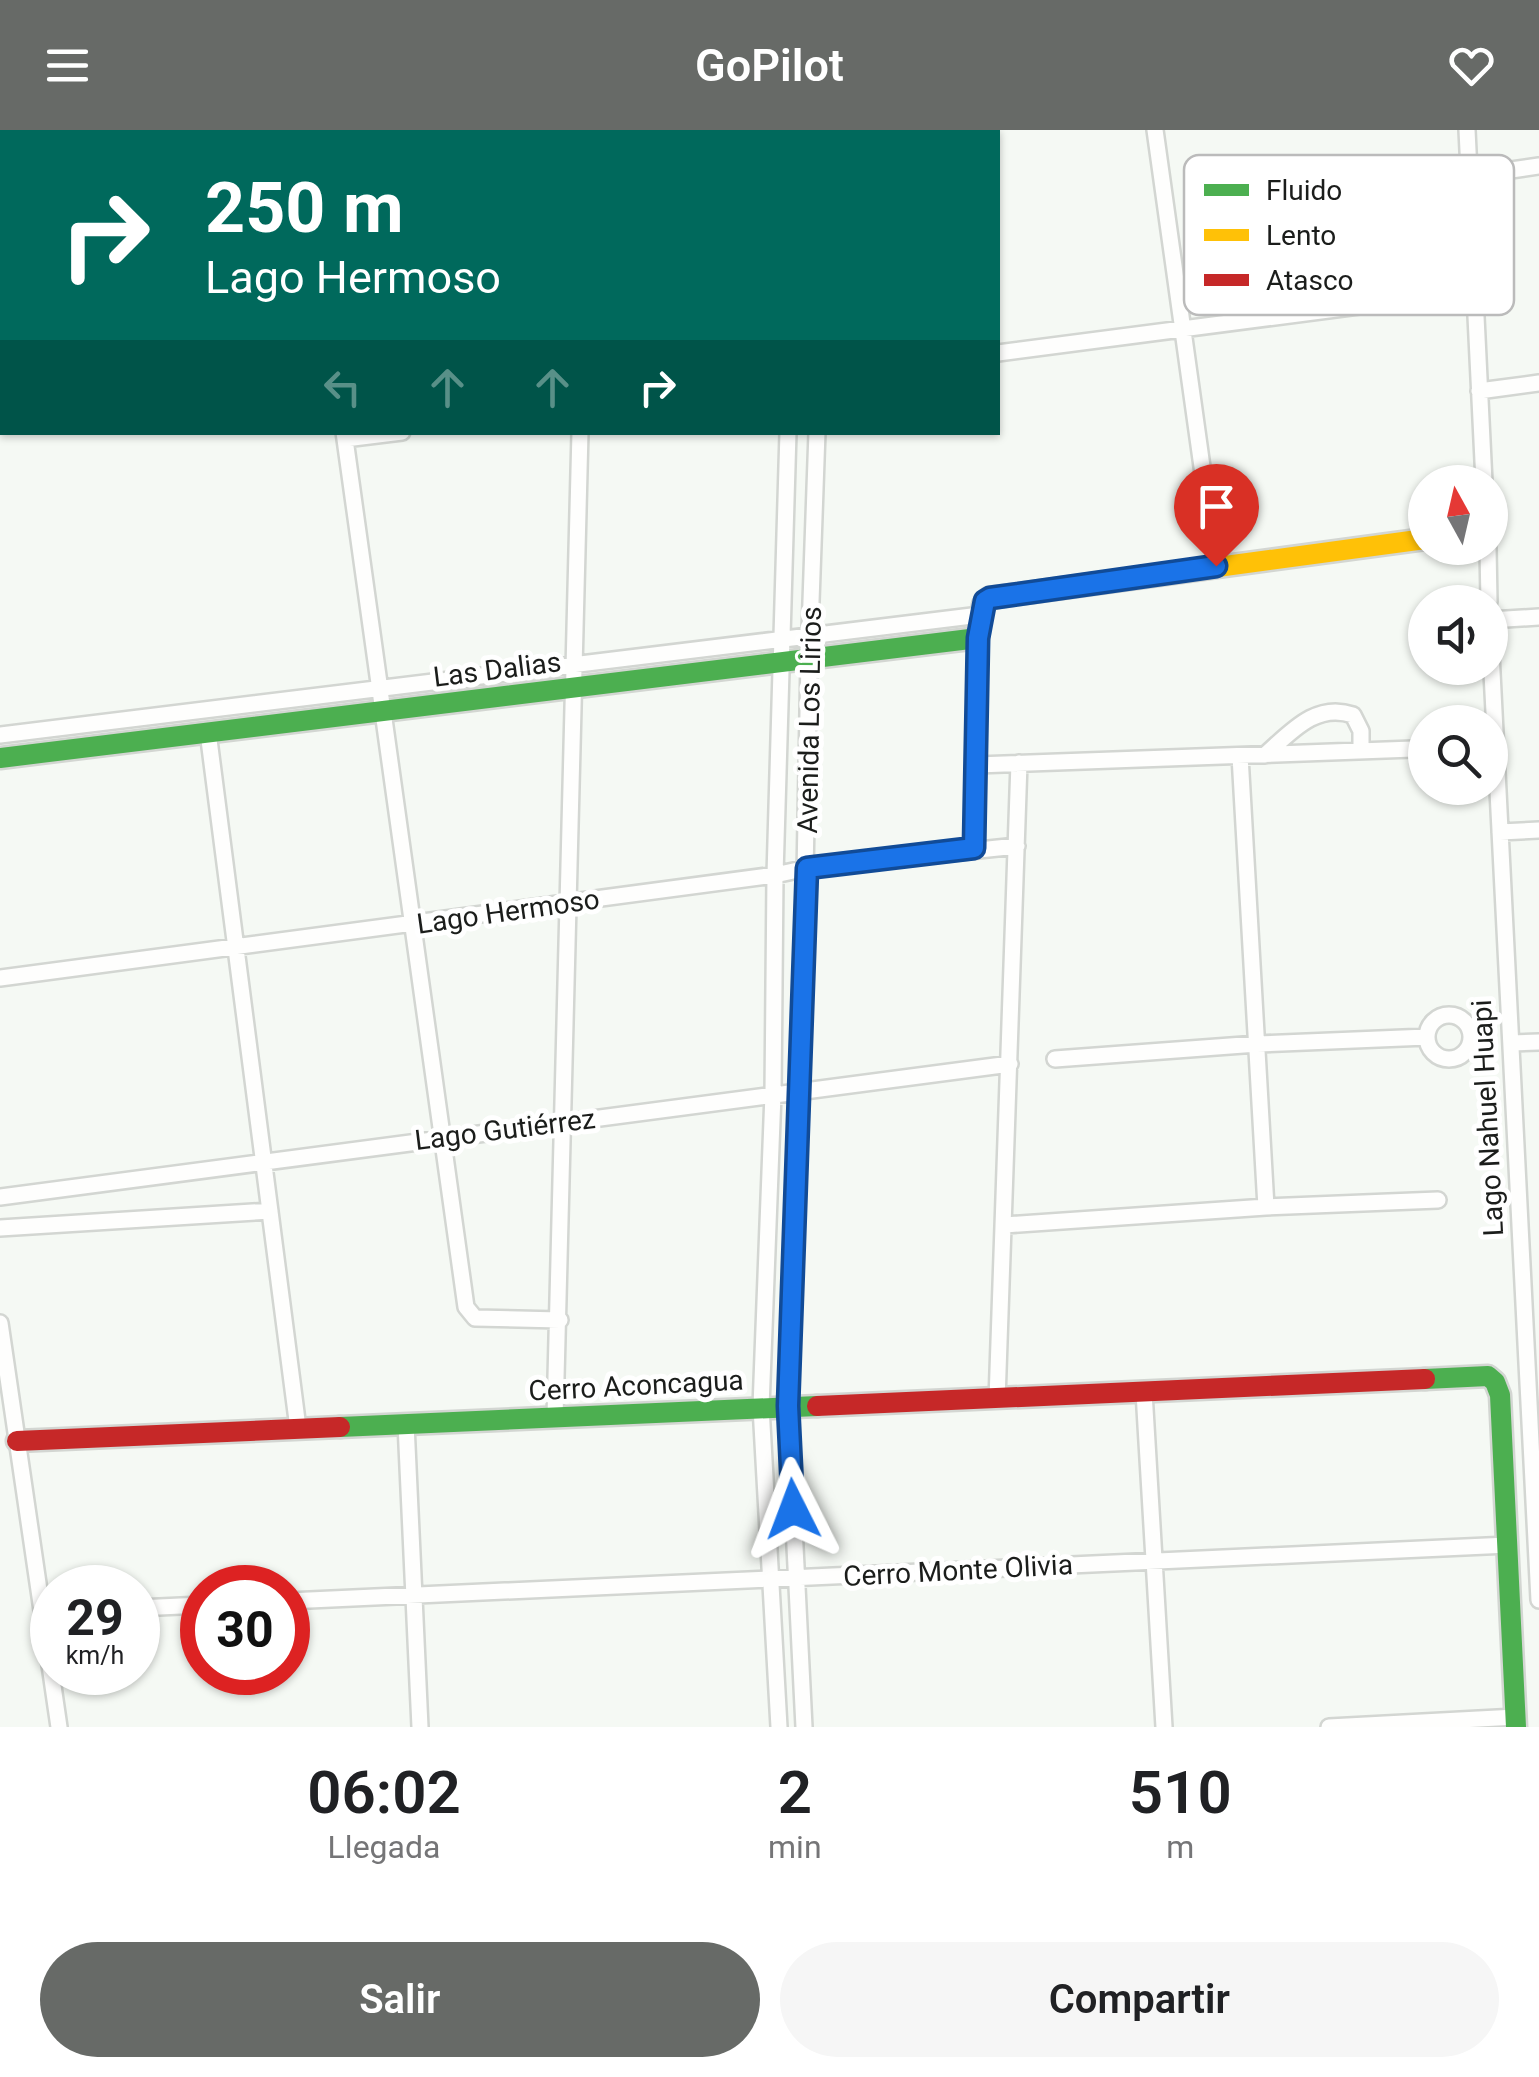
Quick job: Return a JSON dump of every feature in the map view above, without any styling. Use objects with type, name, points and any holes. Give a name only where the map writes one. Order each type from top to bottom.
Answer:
[{"type":"street","points":[[1155,130],[1216,566]]},
{"type":"street","points":[[1467,130],[1468,155]]},
{"type":"street","points":[[1514,170],[1539,166]]},
{"type":"street","points":[[1000,353],[1288,315]]},
{"type":"street","points":[[1475,315],[1483,465]]},
{"type":"street","points":[[1479,391],[1539,383]]},
{"type":"street","points":[[555,1417],[580,435]]},
{"type":"street","name":"Avenida Los Lirios","points":[[779,1727],[762,1407],[788,435]]},
{"type":"street","name":"Avenida Los Lirios","points":[[804,1727],[788,1406],[801,1090],[817,435]]},
{"type":"street","points":[[344,436],[466,1307],[475,1318],[493,1321],[560,1320]]},
{"type":"street","name":"Las Dalias","points":[[809,647],[980,615],[990,598],[1408,541]]},
{"type":"street","points":[[974,848],[980,615]]},
{"type":"street","points":[[1508,619],[1539,617]]},
{"type":"street","name":"Las Dalias","points":[[0,758],[208,732],[575,665],[978,638]]},
{"type":"street","name":"Las Dalias","points":[[0,736],[380,700],[574,687],[782,650]]},
{"type":"street","name":"Lago Nahuel Huapi","points":[[1493,685],[1539,1600]]},
{"type":"street","points":[[1266,755],[1319,712],[1338,710],[1352,714],[1361,731],[1360,751]]},
{"type":"street","points":[[208,732],[298,1428]]},
{"type":"street","points":[[977,764],[1408,749]]},
{"type":"street","points":[[1240,756],[1266,1207]]},
{"type":"street","points":[[997,1400],[1019,764]]},
{"type":"street","points":[[1500,832],[1539,830]]},
{"type":"street","name":"Lago Hermoso","points":[[0,978],[567,904],[807,868],[1016,846]]},
{"type":"street","points":[[1055,1059],[1427,1036]]},
{"type":"street","points":[[1511,1043],[1539,1042]]},
{"type":"street","name":"Lago Gutiérrez","points":[[0,1197],[1010,1064]]},
{"type":"street","points":[[1005,1225],[1438,1200]]},
{"type":"street","points":[[0,1228],[270,1211]]},
{"type":"street","points":[[1521,1262],[1539,1261]]},
{"type":"street","points":[[0,1323],[39,1565]]},
{"type":"street","name":"Cerro Aconcagua","points":[[17,1441],[1488,1376],[1496,1382],[1500,1395],[1508,1545]]},
{"type":"street","points":[[1144,1392],[1164,1727]]},
{"type":"street","points":[[406,1424],[420,1727]]},
{"type":"street","points":[[1329,1727],[1516,1722],[1508,1545]]},
{"type":"street","name":"Cerro Monte Olivia","points":[[310,1600],[1508,1545]]},
{"type":"street","points":[[56,1695],[59,1727]]},
{"type":"traffic: fast","points":[[0,758],[978,638],[980,623]]},
{"type":"traffic: fast","points":[[1425,1379],[1488,1376],[1500,1395],[1516,1727]]},
{"type":"traffic: fast","points":[[340,1427],[817,1406]]},
{"type":"traffic: slow","points":[[980,623],[983,605],[989,598],[1408,541]]},
{"type":"traffic: jam","points":[[817,1406],[1425,1379]]},
{"type":"traffic: jam","points":[[17,1441],[340,1427]]},
{"type":"route","points":[[793,1509],[788,1406],[807,868],[974,848],[978,638],[985,601],[1216,566]]}]
